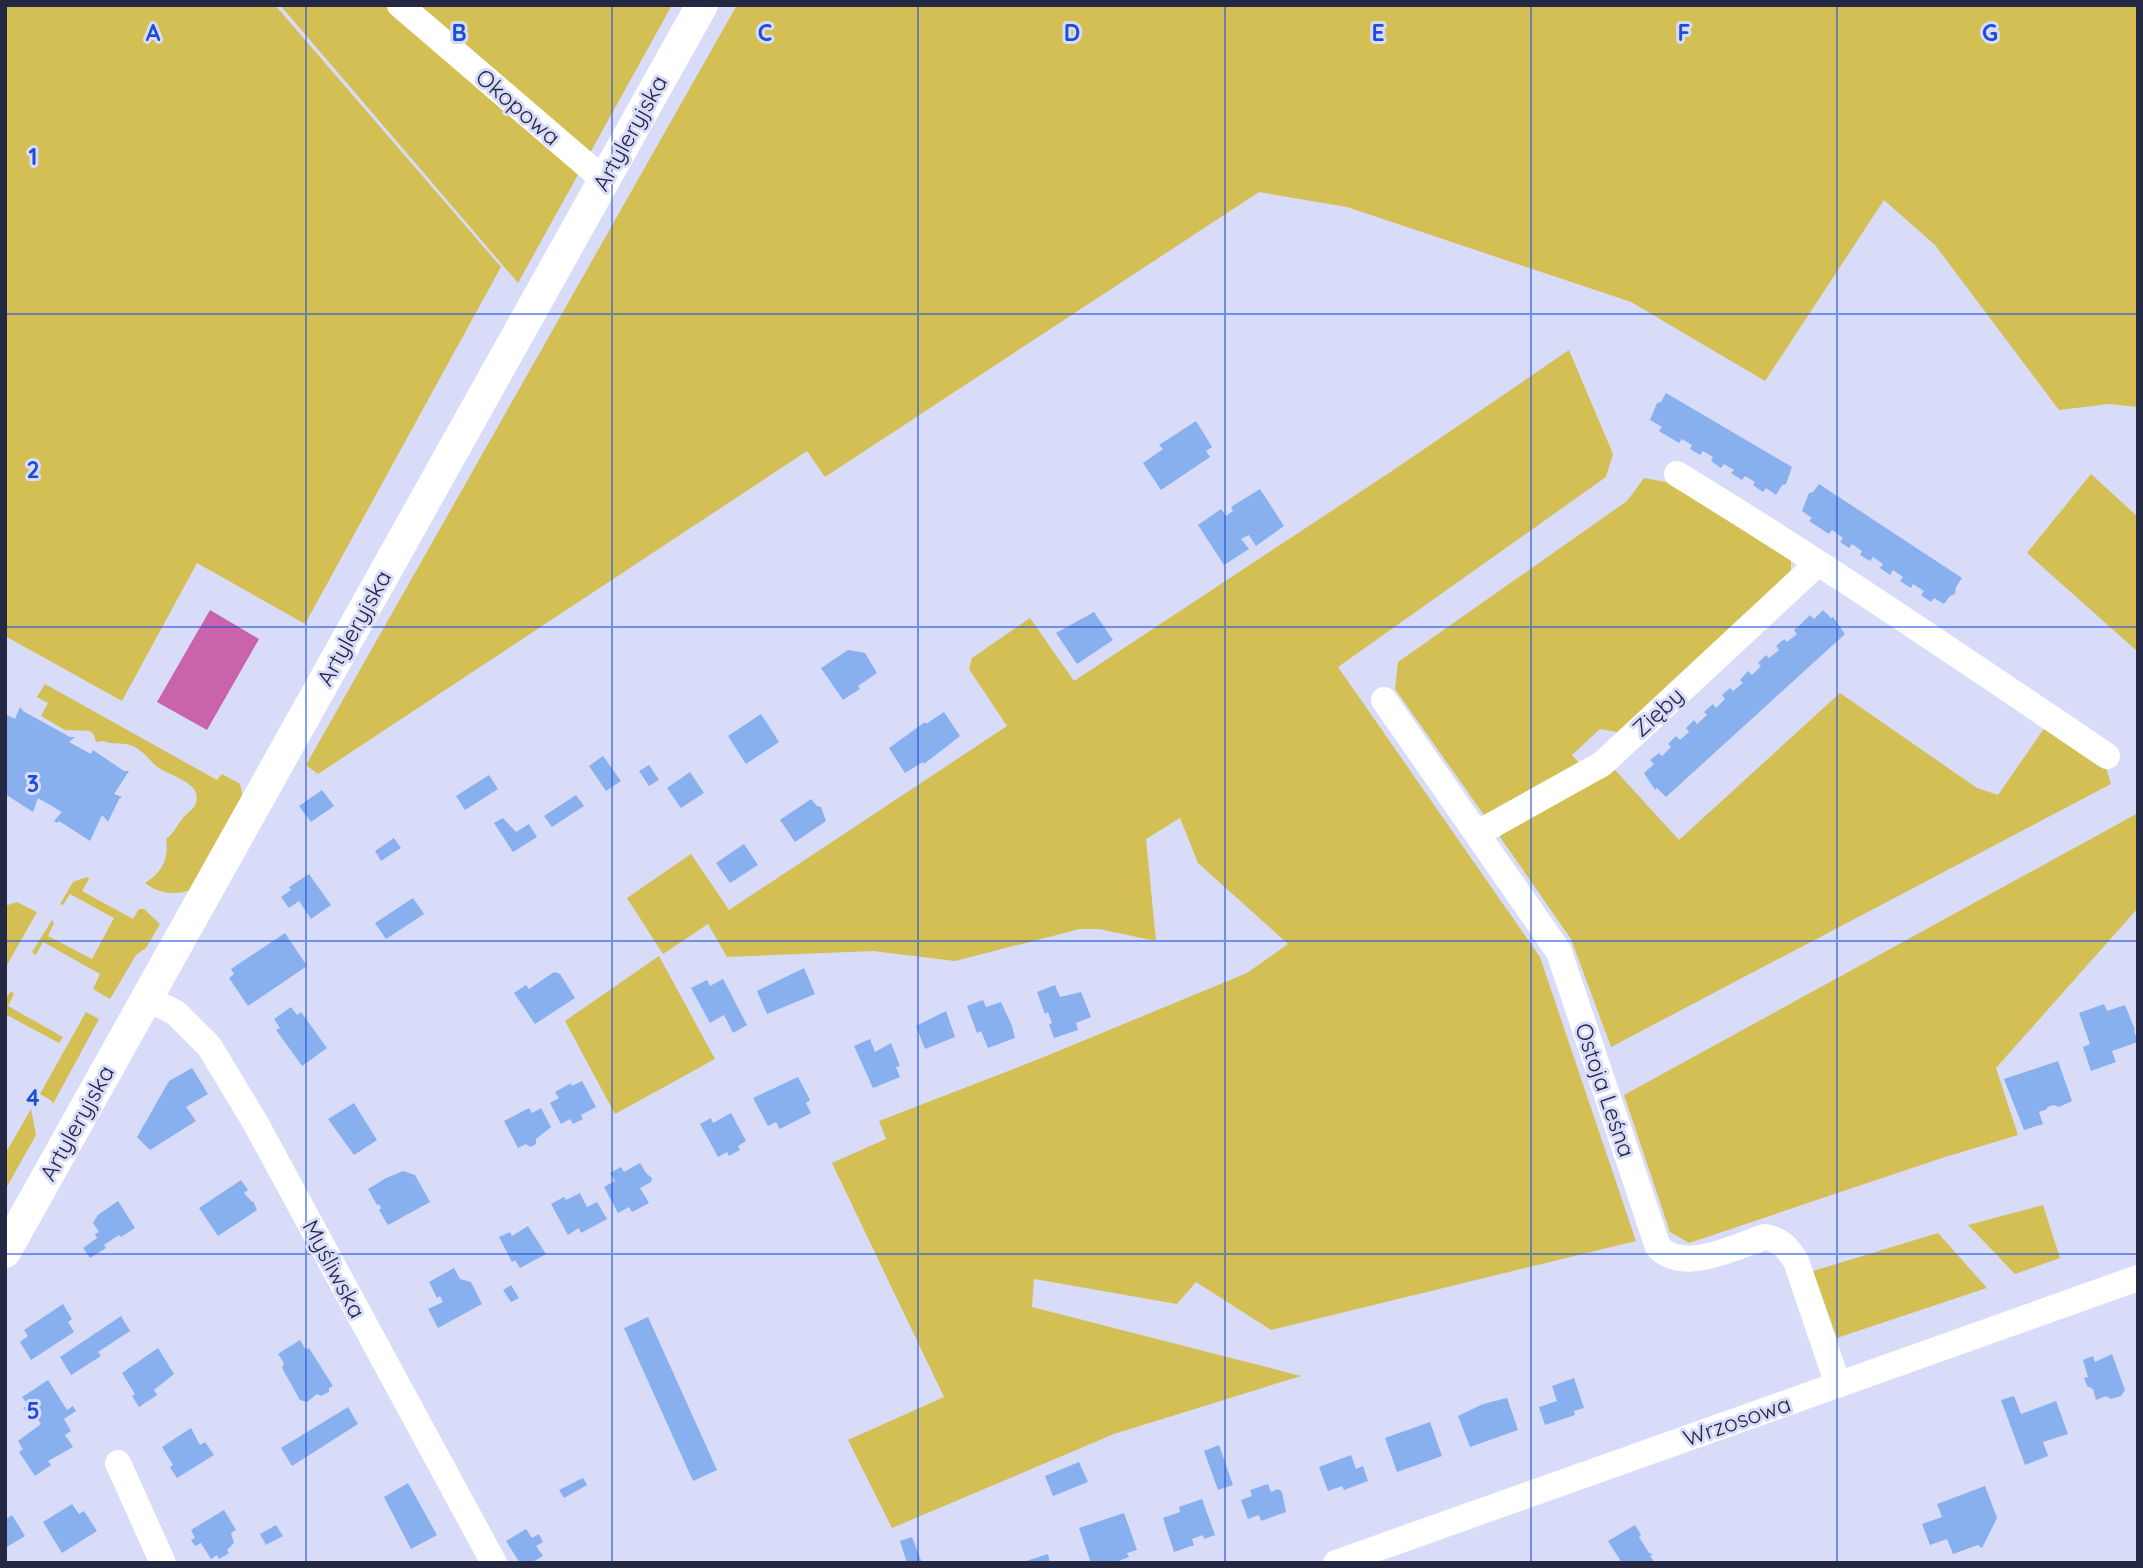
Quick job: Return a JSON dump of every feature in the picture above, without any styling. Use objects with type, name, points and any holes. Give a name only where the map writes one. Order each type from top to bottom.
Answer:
[{"type":"street","name":"Okopowa","points":[[400,5],[604,180]]},
{"type":"street","name":"Artyleryjska","points":[[5,1252],[702,5]]},
{"type":"street","points":[[1676,474],[1761,525],[2107,756]]},
{"type":"street","name":"Zięby","points":[[1478,834],[1602,764],[1818,564]]},
{"type":"street","name":"Ostoja Leśna","points":[[1384,700],[1559,952],[1658,1247],[1674,1258],[1686,1260],[1765,1237],[1776,1239],[1787,1247],[1796,1261],[1838,1385]]},
{"type":"street","name":"Myśliwska","points":[[147,998],[176,1013],[209,1046],[255,1122],[494,1563]]},
{"type":"street","name":"Wrzosowa","points":[[1336,1563],[2138,1278]]},
{"type":"street","points":[[118,1463],[163,1563]]},
{"type":"shaded area","points":[[5,5],[275,5],[501,267],[305,624],[197,563],[122,701],[5,636]]},
{"type":"shaded area","points":[[280,5],[672,5],[518,283]]},
{"type":"shaded area","points":[[737,5],[2138,5],[2138,407],[2109,404],[2059,410],[1935,245],[1884,200],[1765,381],[1631,302],[1347,207],[1259,192],[825,477],[807,451],[318,774],[306,765]]},
{"type":"shaded area","points":[[1569,350],[1613,454],[1606,477],[1338,667],[1540,957],[1636,1241],[1271,1330],[1196,1282],[1177,1304],[1034,1279],[1032,1307],[1301,1376],[1114,1434],[892,1528],[848,1440],[944,1397],[832,1163],[886,1139],[879,1121],[1039,1059],[1247,973],[1288,944],[1198,863],[1180,818],[1146,839],[1156,941],[1099,929],[1080,929],[955,961],[873,951],[727,957],[708,924],[663,954],[627,898],[691,854],[729,910],[1007,726],[969,669],[972,658],[1030,618],[1074,681],[1389,473]]},
{"type":"shaded area","points":[[2091,474],[2138,517],[2138,652],[2027,553]]},
{"type":"shaded area","points":[[1644,478],[1671,483],[1791,555],[1791,578],[1622,733],[1600,729],[1572,755],[1580,764],[1484,815],[1395,689],[1398,662],[1627,501]]},
{"type":"shaded area","points":[[210,610],[259,639],[207,730],[157,702]]},
{"type":"shaded area","points":[[45,684],[217,780],[222,774],[240,784],[243,797],[193,889],[168,893],[145,883],[156,875],[163,865],[166,839],[194,807],[196,792],[186,782],[159,768],[135,747],[96,742],[90,731],[65,730],[41,716],[48,703],[37,697]]},
{"type":"shaded area","points":[[1840,693],[1977,788],[1998,795],[2045,727],[2106,768],[2111,784],[1611,1047],[1571,939],[1500,837],[1510,823],[1615,770],[1679,840]]},
{"type":"shaded area","points":[[2138,813],[2138,908],[1996,1068],[2018,1135],[1689,1243],[1670,1232],[1624,1095]]},
{"type":"shaded area","points":[[87,877],[89,879],[82,891],[133,919],[139,909],[144,909],[160,924],[146,948],[136,955],[110,999],[93,989],[100,974],[43,942],[36,955],[32,952],[52,920],[54,923],[48,936],[92,959],[114,918],[70,894],[63,905],[60,904],[73,882]]},
{"type":"shaded area","points":[[17,902],[37,912],[7,965],[5,906]]},
{"type":"shaded area","points":[[659,956],[715,1059],[615,1114],[565,1021]]},
{"type":"shaded area","points":[[11,991],[14,994],[8,1006],[63,1037],[59,1043],[5,1014],[5,1000]]},
{"type":"shaded area","points":[[86,1012],[99,1019],[53,1104],[40,1094]]},
{"type":"shaded area","points":[[31,1109],[36,1135],[5,1190],[5,1154]]},
{"type":"shaded area","points":[[2043,1205],[2060,1258],[2015,1274],[1968,1225]]},
{"type":"shaded area","points":[[1938,1233],[1987,1288],[1837,1338],[1813,1271]]},
{"type":"building","points":[[1666,393],[1792,467],[1786,484],[1782,485],[1776,495],[1766,488],[1763,492],[1753,485],[1755,482],[1745,476],[1742,480],[1731,473],[1734,470],[1724,464],[1721,468],[1711,461],[1713,457],[1703,451],[1700,455],[1690,449],[1692,445],[1682,439],[1679,443],[1659,431],[1662,427],[1650,420],[1657,403],[1661,402]]},
{"type":"building","points":[[1196,421],[1212,447],[1206,451],[1210,457],[1161,490],[1143,463],[1163,449],[1159,445]]},
{"type":"building","points":[[1819,484],[1962,578],[1955,594],[1944,604],[1934,598],[1931,602],[1921,595],[1924,591],[1913,584],[1911,588],[1900,581],[1903,577],[1893,570],[1890,575],[1880,568],[1883,564],[1873,557],[1870,561],[1860,555],[1862,551],[1852,544],[1849,548],[1840,542],[1843,538],[1832,530],[1829,534],[1809,521],[1812,518],[1802,511],[1809,493]]},
{"type":"building","points":[[1260,489],[1284,526],[1256,546],[1249,535],[1241,539],[1249,549],[1224,565],[1198,525],[1221,509],[1226,516],[1233,511],[1231,507]]},
{"type":"building","points":[[1823,610],[1833,617],[1845,634],[1666,797],[1657,788],[1655,790],[1644,773],[1654,764],[1650,760],[1659,753],[1662,756],[1671,747],[1668,744],[1676,736],[1680,740],[1689,732],[1686,728],[1694,720],[1697,724],[1707,715],[1704,712],[1713,704],[1716,708],[1725,699],[1722,695],[1730,688],[1733,691],[1743,683],[1740,680],[1748,671],[1752,675],[1761,666],[1758,663],[1766,655],[1769,658],[1779,650],[1776,646],[1784,639],[1787,642],[1797,634],[1794,630],[1810,615],[1814,619]]},
{"type":"building","points":[[1094,612],[1113,640],[1077,664],[1056,633]]},
{"type":"building","points":[[848,650],[865,653],[877,673],[843,700],[821,668]]},
{"type":"building","points":[[20,707],[70,737],[75,737],[69,742],[91,754],[93,750],[124,771],[129,771],[114,794],[122,797],[108,822],[102,815],[90,841],[59,821],[54,821],[62,812],[38,798],[33,812],[5,794],[5,714],[15,719]]},
{"type":"building","points":[[944,712],[960,736],[924,764],[923,762],[905,773],[889,748]]},
{"type":"building","points":[[761,714],[779,742],[746,764],[728,736]]},
{"type":"building","points":[[603,756],[621,781],[606,791],[589,766]]},
{"type":"building","points":[[649,765],[659,780],[649,786],[639,771]]},
{"type":"building","points":[[690,772],[704,793],[681,808],[667,788]]},
{"type":"building","points":[[489,775],[498,789],[465,810],[456,796]]},
{"type":"building","points":[[322,790],[334,806],[311,822],[299,806]]},
{"type":"building","points":[[576,795],[584,806],[552,827],[544,816]]},
{"type":"building","points":[[811,799],[821,807],[826,821],[795,842],[780,820]]},
{"type":"building","points":[[503,818],[516,832],[529,824],[537,837],[513,852],[494,823]]},
{"type":"building","points":[[394,838],[401,848],[381,861],[375,851]]},
{"type":"building","points":[[744,844],[758,865],[730,883],[716,863]]},
{"type":"building","points":[[309,874],[331,905],[311,919],[299,901],[289,908],[281,897],[291,890],[289,887]]},
{"type":"building","points":[[413,898],[424,914],[386,939],[375,923]]},
{"type":"building","points":[[285,933],[307,966],[248,1006],[229,978],[234,974],[231,969]]},
{"type":"building","points":[[804,968],[815,994],[767,1014],[757,991]]},
{"type":"building","points":[[554,972],[560,974],[575,998],[535,1024],[514,993],[526,985],[529,989]]},
{"type":"building","points":[[723,979],[747,1025],[733,1033],[724,1015],[710,1023],[691,988],[707,980],[710,986]]},
{"type":"building","points":[[1055,985],[1060,997],[1081,992],[1091,1017],[1076,1023],[1078,1030],[1054,1038],[1048,1012],[1045,1014],[1037,992]]},
{"type":"building","points":[[983,1000],[986,1007],[1001,1002],[1015,1038],[988,1048],[981,1031],[977,1033],[967,1006]]},
{"type":"building","points":[[2104,1004],[2107,1011],[2125,1005],[2138,1042],[2112,1051],[2116,1062],[2091,1071],[2083,1047],[2090,1044],[2079,1013]]},
{"type":"building","points":[[291,1007],[297,1015],[301,1012],[327,1048],[302,1066],[276,1030],[280,1028],[274,1019]]},
{"type":"building","points":[[946,1011],[955,1037],[925,1049],[916,1026]]},
{"type":"building","points":[[870,1039],[875,1052],[891,1043],[900,1066],[896,1067],[900,1077],[873,1088],[854,1046]]},
{"type":"building","points":[[2058,1061],[2072,1101],[2059,1107],[2047,1107],[2039,1112],[2043,1124],[2024,1130],[2004,1079]]},
{"type":"building","points":[[192,1068],[208,1094],[186,1107],[196,1121],[150,1150],[137,1137],[169,1081]]},
{"type":"building","points":[[798,1077],[810,1100],[806,1103],[811,1113],[780,1129],[776,1122],[768,1126],[753,1098]]},
{"type":"building","points":[[582,1081],[596,1107],[581,1115],[583,1119],[573,1124],[570,1119],[561,1124],[550,1103],[559,1098],[555,1092],[571,1083],[572,1086]]},
{"type":"building","points":[[354,1103],[377,1140],[354,1155],[328,1119]]},
{"type":"building","points":[[529,1108],[532,1113],[541,1108],[551,1127],[536,1139],[536,1144],[530,1147],[526,1144],[518,1148],[504,1121]]},
{"type":"building","points":[[731,1113],[746,1141],[738,1146],[740,1150],[729,1156],[727,1152],[718,1157],[700,1124],[711,1118],[713,1123]]},
{"type":"building","points":[[640,1163],[652,1178],[651,1182],[640,1188],[649,1203],[632,1212],[629,1207],[618,1213],[604,1187],[615,1181],[610,1173],[621,1167],[624,1172]]},
{"type":"building","points":[[403,1171],[415,1175],[430,1202],[388,1225],[379,1210],[379,1204],[377,1205],[368,1189]]},
{"type":"building","points":[[241,1180],[248,1190],[244,1193],[253,1201],[257,1210],[218,1236],[199,1208]]},
{"type":"building","points":[[580,1193],[587,1207],[597,1202],[607,1219],[581,1233],[579,1228],[568,1235],[551,1204]]},
{"type":"building","points":[[118,1201],[135,1228],[104,1245],[106,1248],[90,1258],[83,1248],[97,1238],[95,1234],[99,1232],[93,1223],[98,1215]]},
{"type":"building","points":[[528,1226],[546,1254],[520,1268],[515,1260],[512,1262],[499,1237],[510,1232],[512,1236]]},
{"type":"building","points":[[454,1268],[460,1279],[471,1282],[482,1304],[438,1328],[428,1309],[443,1302],[440,1296],[437,1298],[429,1282]]},
{"type":"building","points":[[511,1285],[519,1298],[511,1302],[503,1290]]},
{"type":"building","points":[[63,1304],[72,1319],[68,1322],[74,1332],[31,1360],[20,1342],[28,1336],[24,1330]]},
{"type":"building","points":[[121,1316],[130,1331],[98,1352],[101,1356],[71,1375],[60,1357]]},
{"type":"building","points":[[648,1317],[717,1470],[693,1481],[624,1328]]},
{"type":"building","points":[[300,1340],[306,1350],[309,1348],[333,1386],[329,1388],[329,1392],[321,1396],[317,1394],[307,1402],[300,1400],[282,1368],[284,1363],[278,1354]]},
{"type":"building","points":[[158,1348],[174,1374],[154,1390],[157,1395],[139,1407],[132,1396],[135,1394],[122,1373]]},
{"type":"building","points":[[2112,1354],[2125,1390],[2121,1396],[2111,1399],[2106,1396],[2096,1400],[2093,1389],[2087,1386],[2084,1378],[2088,1377],[2083,1360],[2093,1356],[2095,1362]]},
{"type":"building","points":[[1574,1378],[1584,1408],[1574,1411],[1575,1415],[1545,1425],[1539,1407],[1557,1401],[1552,1386]]},
{"type":"building","points":[[48,1380],[67,1410],[73,1406],[76,1411],[64,1419],[71,1431],[65,1435],[73,1447],[48,1461],[51,1465],[35,1476],[19,1452],[23,1449],[18,1441],[41,1424],[33,1412],[28,1415],[23,1408],[28,1405],[22,1397]]},
{"type":"building","points":[[2014,1396],[2021,1414],[2056,1401],[2068,1434],[2043,1442],[2048,1456],[2025,1465],[2001,1400]]},
{"type":"building","points":[[1507,1398],[1518,1430],[1470,1447],[1458,1416],[1483,1404]]},
{"type":"building","points":[[348,1407],[358,1424],[292,1466],[281,1448]]},
{"type":"building","points":[[1430,1422],[1442,1456],[1397,1472],[1385,1438]]},
{"type":"building","points":[[191,1428],[200,1445],[205,1442],[214,1455],[177,1478],[162,1447]]},
{"type":"building","points":[[1219,1445],[1233,1485],[1218,1490],[1204,1451]]},
{"type":"building","points":[[1351,1455],[1356,1469],[1363,1466],[1368,1481],[1344,1490],[1342,1486],[1328,1491],[1319,1467]]},
{"type":"building","points":[[1079,1462],[1088,1482],[1053,1496],[1045,1476]]},
{"type":"building","points":[[583,1478],[587,1485],[564,1498],[559,1490]]},
{"type":"building","points":[[408,1483],[437,1535],[411,1549],[384,1497]]},
{"type":"building","points":[[1268,1484],[1271,1492],[1278,1489],[1282,1492],[1286,1512],[1261,1521],[1259,1515],[1248,1519],[1241,1500],[1252,1496],[1250,1490]]},
{"type":"building","points":[[1985,1486],[1997,1518],[1982,1548],[1978,1545],[1953,1554],[1947,1539],[1930,1545],[1922,1524],[1942,1517],[1937,1504]]},
{"type":"building","points":[[1202,1499],[1215,1535],[1192,1539],[1194,1545],[1174,1552],[1163,1518],[1180,1512],[1179,1507]]},
{"type":"building","points":[[72,1504],[79,1514],[84,1511],[97,1531],[62,1553],[43,1522]]},
{"type":"building","points":[[224,1510],[236,1530],[231,1533],[234,1543],[227,1550],[229,1553],[219,1559],[217,1555],[211,1559],[201,1543],[195,1546],[191,1540],[195,1538],[191,1530]]},
{"type":"building","points":[[1124,1513],[1137,1550],[1127,1553],[1129,1557],[1113,1563],[1091,1563],[1079,1528]]},
{"type":"building","points":[[12,1515],[25,1536],[5,1548],[5,1520]]},
{"type":"building","points":[[276,1525],[283,1536],[266,1545],[260,1534]]},
{"type":"building","points":[[1635,1525],[1641,1535],[1639,1537],[1649,1553],[1653,1554],[1650,1556],[1655,1563],[1622,1563],[1608,1541]]},
{"type":"building","points":[[526,1529],[532,1538],[539,1534],[543,1542],[536,1546],[543,1556],[531,1563],[520,1563],[506,1541]]},
{"type":"building","points":[[912,1537],[922,1563],[907,1563],[900,1541]]},
{"type":"building","points":[[1048,1554],[1050,1563],[1023,1563],[1023,1562]]}]
